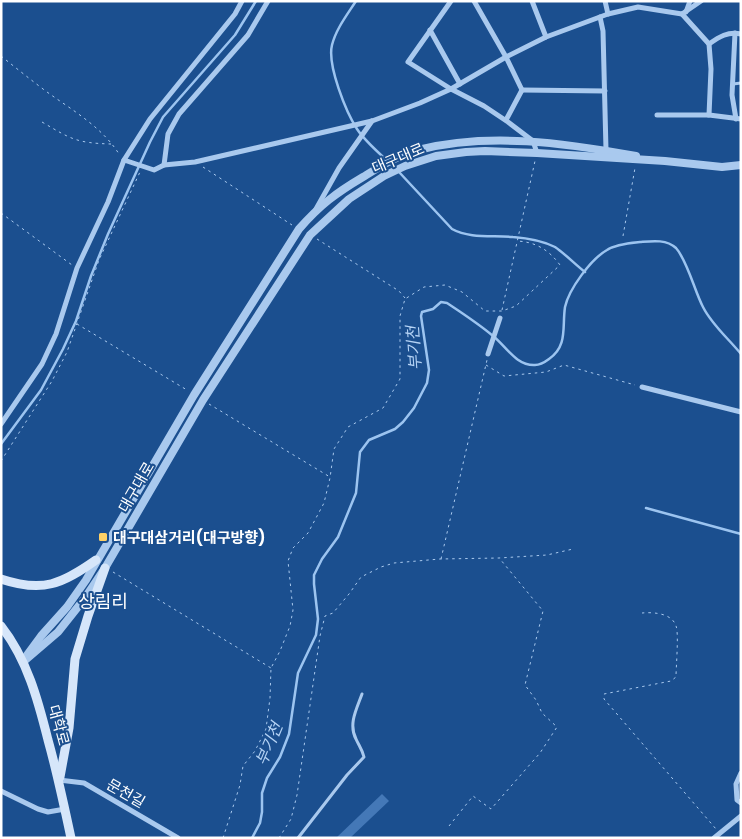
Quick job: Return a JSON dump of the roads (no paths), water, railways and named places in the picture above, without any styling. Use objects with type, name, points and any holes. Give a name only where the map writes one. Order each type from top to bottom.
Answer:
[{"type":"main road","points":[[1,579],[15,584],[33,586],[55,584],[70,578],[96,560]]},
{"type":"main road","points":[[59,780],[69,728],[75,659],[88,616],[106,568]]},
{"type":"main road","name":"대학로","points":[[1,626],[23,662],[40,705],[71,838]]},
{"type":"street","points":[[1,424],[42,364],[56,334],[77,268],[108,202],[124,160],[150,119],[235,14],[242,1]]},
{"type":"street","points":[[164,166],[166,142],[179,114],[248,35],[268,1]]},
{"type":"street","points":[[451,1],[408,62],[506,120],[533,141],[537,153]]},
{"type":"street","points":[[474,1],[506,57],[522,90]]},
{"type":"street","points":[[532,1],[546,37]]},
{"type":"street","points":[[605,1],[608,14]]},
{"type":"street","points":[[684,13],[690,1]]},
{"type":"street","points":[[124,160],[154,170],[164,166],[195,162],[372,121],[451,89],[506,57],[546,37],[608,14],[638,7],[684,13],[701,1]]},
{"type":"street","points":[[684,13],[709,44],[712,69],[709,115]]},
{"type":"street","points":[[600,17],[603,31],[606,150]]},
{"type":"street","points":[[430,30],[460,84]]},
{"type":"street","points":[[657,115],[709,115],[739,119],[732,95],[738,34],[722,35],[709,44]]},
{"type":"street","points":[[522,90],[605,92]]},
{"type":"street","points":[[506,120],[522,90]]},
{"type":"street","points":[[313,213],[339,168],[372,121]]},
{"type":"street","name":"대구대로","points":[[23,662],[41,636],[67,607],[86,580],[199,386],[299,229],[313,213],[335,194],[398,157],[417,150],[460,143],[533,141],[606,150],[665,161]]},
{"type":"street","name":"대구대로","points":[[23,662],[69,620],[106,568],[203,400],[310,235],[349,199],[405,166],[436,156],[466,152],[537,153],[665,161],[722,167],[741,165]]},
{"type":"street","points":[[488,354],[500,318]]},
{"type":"street","points":[[642,387],[741,412]]},
{"type":"street","points":[[741,773],[736,784],[737,800],[741,803]]},
{"type":"street","name":"문천길","points":[[59,780],[84,782],[178,838]]},
{"type":"street","points":[[1,791],[48,812],[65,809]]},
{"type":"street","points":[[714,838],[741,816]]},
{"type":"lane","points":[[733,84],[741,82]]},
{"type":"lane","points":[[298,838],[347,775],[364,757],[362,749],[355,738],[352,724],[362,694]]},
{"type":"waterway","points":[[1,444],[41,390],[63,349],[76,321],[108,234],[163,117],[235,35],[256,1]]},
{"type":"waterway","points":[[356,1],[334,39],[331,54],[332,64],[338,88],[357,129],[370,145],[395,168]]},
{"type":"waterway","points":[[399,172],[452,229],[466,234],[518,237],[545,243],[555,247],[585,272]]},
{"type":"waterway","name":"부기천","points":[[252,838],[260,823],[262,793],[267,778],[280,757],[289,734],[298,673],[316,635],[318,619],[314,575],[322,559],[338,537],[356,493],[360,452],[369,440],[395,429],[403,422],[414,408],[427,383],[429,370],[422,312],[433,309],[441,302],[447,303],[488,332],[517,359],[528,364],[539,364],[549,359],[559,348],[562,342],[567,300],[576,283],[594,260],[607,250],[619,245],[659,241],[672,245],[680,253],[707,314],[741,354]]},
{"type":"waterway","points":[[646,508],[741,534]]},
{"type":"place","name":"대구대삼거리(대구방향)","points":[[103,537]]},
{"type":"district","name":"상림리","points":[[103,601]]}]
